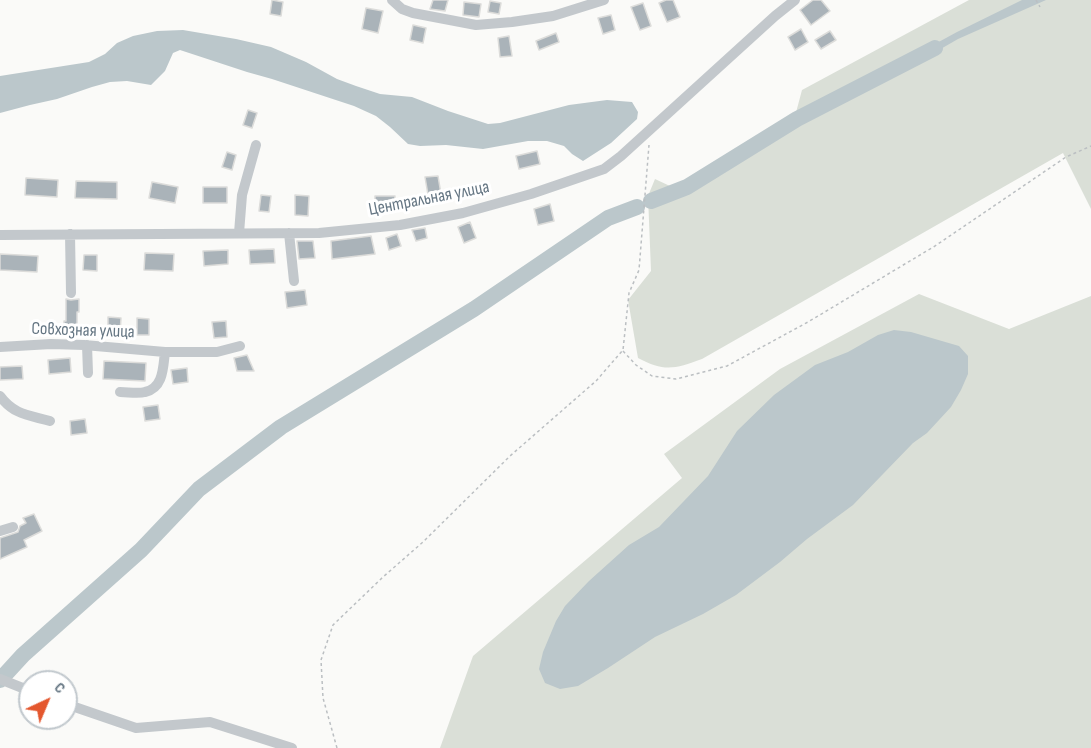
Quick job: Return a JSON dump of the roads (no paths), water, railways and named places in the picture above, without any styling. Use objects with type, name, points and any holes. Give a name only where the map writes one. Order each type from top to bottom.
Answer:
[{"type":"street","points":[[392,0],[402,9],[413,13],[476,25],[554,16],[604,0]]},
{"type":"street","name":"Центральная улица","points":[[0,235],[319,233],[400,225],[463,213],[531,194],[604,169],[652,130],[732,54],[795,0]]},
{"type":"street","points":[[239,233],[242,195],[256,145]]},
{"type":"street","points":[[289,233],[294,281]]},
{"type":"street","points":[[69,234],[71,293]]},
{"type":"street","name":"Совхозная улица","points":[[0,347],[51,344],[165,352],[217,352],[240,345]]},
{"type":"street","points":[[87,345],[88,373]]},
{"type":"street","points":[[120,392],[145,392],[155,386],[162,378],[165,352]]},
{"type":"street","points":[[0,396],[14,411],[50,421]]},
{"type":"street","points":[[0,531],[14,527]]},
{"type":"street","points":[[0,679],[18,686]]},
{"type":"street","points":[[78,708],[136,728],[210,722],[292,748]]},
{"type":"waterway","points":[[651,201],[687,187],[797,119],[935,48]]},
{"type":"waterway","points":[[0,680],[23,655],[141,550],[199,489],[281,427],[474,309],[608,218],[637,207]]}]
